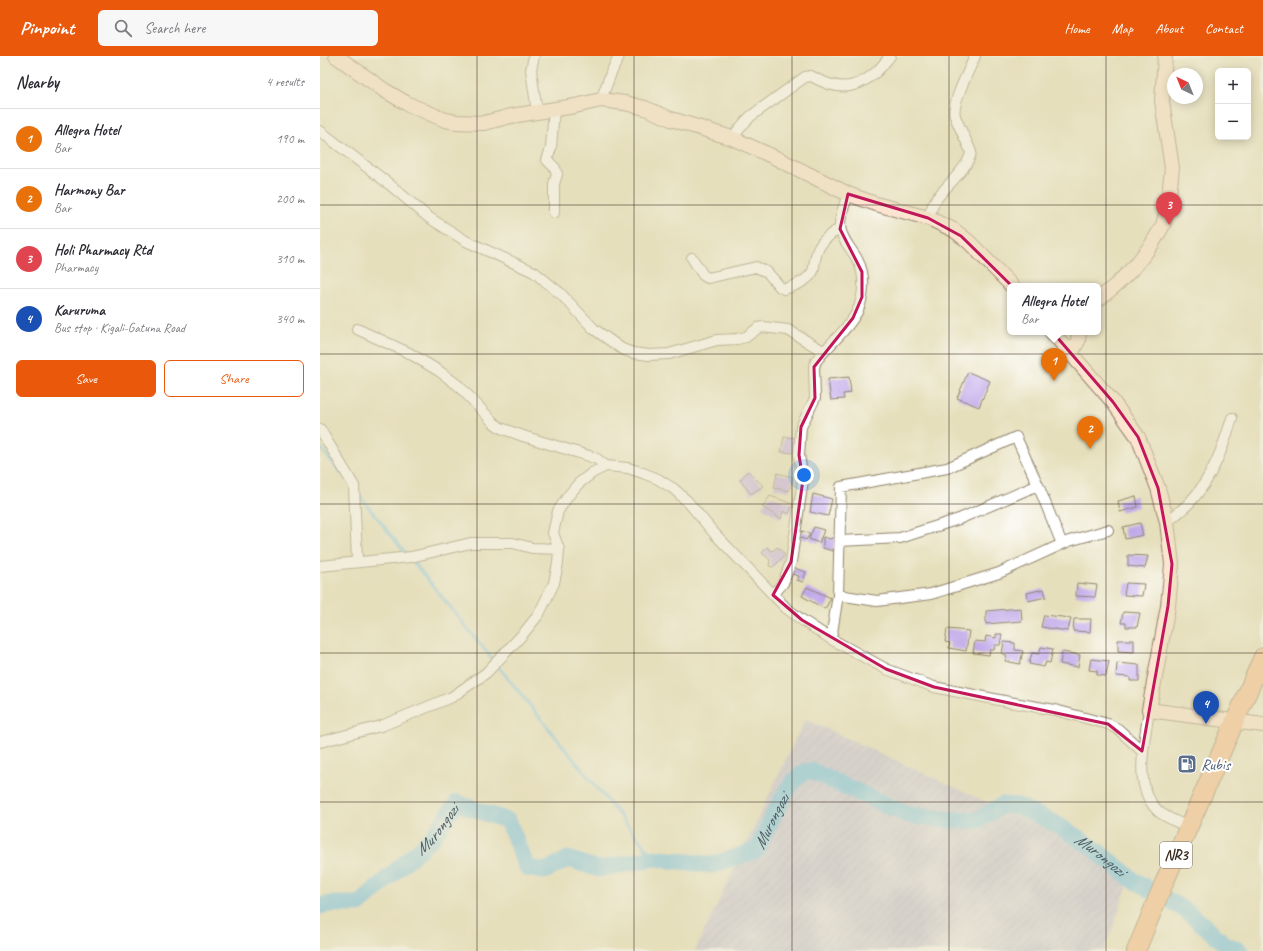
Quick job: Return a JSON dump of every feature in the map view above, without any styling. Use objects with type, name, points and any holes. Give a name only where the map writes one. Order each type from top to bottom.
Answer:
[{"type":"highway","name":"NR3","points":[[1136,951],[1188,827],[1263,657]]},
{"type":"street","points":[[336,56],[384,90],[408,104],[445,120],[484,124],[511,116],[554,110],[601,100],[625,103],[645,108],[732,138],[848,194],[876,204],[928,218],[954,230],[1009,283]]},
{"type":"street","points":[[534,56],[531,70],[538,112]]},
{"type":"street","points":[[601,100],[619,56]]},
{"type":"street","points":[[732,138],[752,116],[805,77],[811,76],[834,86],[848,86],[864,80],[876,73],[890,56]]},
{"type":"street","points":[[928,218],[935,202],[961,171],[971,153],[971,149],[966,142],[954,114],[960,92],[975,56]]},
{"type":"street","points":[[1101,297],[1136,265],[1152,244],[1162,225],[1168,206],[1172,168],[1162,101],[1165,56]]},
{"type":"street","points":[[554,110],[550,148],[547,160],[555,168],[557,174],[554,184],[554,213]]},
{"type":"street","points":[[320,131],[389,184],[428,217],[466,241],[534,272],[561,294],[594,329],[622,349],[633,353],[649,355],[669,354],[717,340],[746,337],[758,328],[763,327],[788,330],[823,352]]},
{"type":"street","points":[[773,595],[782,583],[791,562],[803,480],[799,455],[801,427],[815,398],[814,367],[816,361],[823,352],[844,331],[856,312],[862,297],[863,277],[859,262],[848,246],[840,229],[840,220],[848,194]]},
{"type":"street","points":[[692,258],[703,275],[708,278],[756,267],[767,272],[780,287],[784,289],[807,279],[815,266],[816,255],[819,247],[829,236],[840,229]]},
{"type":"street","points":[[357,329],[409,353],[439,371],[459,386],[494,423],[501,428],[589,456],[597,459],[606,466]]},
{"type":"street","points":[[1055,335],[1113,402],[1138,437],[1158,488],[1167,522],[1172,564],[1168,606],[1142,750],[1145,792],[1151,802],[1163,815],[1188,827]]},
{"type":"street","points":[[1071,353],[1078,341],[1079,335]]},
{"type":"street","points":[[1167,522],[1190,503],[1200,490],[1225,444],[1232,418]]},
{"type":"street","points":[[320,430],[354,486],[357,561]]},
{"type":"street","points":[[831,639],[838,595],[841,487],[947,468],[1016,437],[1038,485],[1062,544]]},
{"type":"street","points":[[320,742],[381,726],[452,697],[486,673],[523,634],[539,614],[554,583],[559,549],[553,532],[558,511],[578,484],[592,472],[606,466],[628,468],[643,473],[658,479],[674,489],[773,595],[802,620],[831,639],[886,669],[934,687],[1055,710],[1108,724],[1118,729],[1142,750]]},
{"type":"street","points":[[840,541],[900,538],[959,519],[1038,485]]},
{"type":"street","points":[[838,595],[877,601],[931,594],[999,573],[1062,544],[1108,530]]},
{"type":"street","points":[[320,566],[357,561],[411,557],[471,543],[507,543],[532,548],[559,549]]},
{"type":"street","points":[[1149,710],[1235,722],[1263,724]]},
{"type":"highlighted area","points":[[848,194],[928,218],[961,236],[1018,292],[1113,402],[1138,437],[1158,488],[1172,564],[1168,606],[1142,751],[1108,724],[934,687],[886,669],[802,620],[773,595],[791,562],[803,480],[799,455],[801,427],[815,398],[814,367],[853,318],[862,297],[862,272],[840,229]]},
{"type":"shaded area","points":[[805,719],[1134,869],[1104,951],[695,951]]},
{"type":"building","points":[[968,372],[990,381],[979,407],[957,398]]},
{"type":"building","points":[[849,377],[851,393],[843,394],[844,399],[831,400],[828,379]]},
{"type":"building","points":[[784,437],[797,438],[796,453],[781,452]]},
{"type":"building","points":[[748,471],[763,486],[751,494],[740,480]]},
{"type":"building","points":[[777,473],[793,477],[789,491],[774,488]]},
{"type":"building","points":[[813,494],[832,499],[828,516],[810,512]]},
{"type":"building","points":[[770,496],[793,504],[789,514],[783,511],[781,519],[762,507]]},
{"type":"building","points":[[1136,496],[1138,507],[1120,512],[1118,501]]},
{"type":"building","points":[[1140,523],[1143,535],[1125,539],[1123,527]]},
{"type":"building","points":[[814,527],[824,530],[819,543],[809,539]]},
{"type":"building","points":[[802,531],[810,534],[806,540],[799,537]]},
{"type":"building","points":[[834,536],[835,540],[833,551],[823,548],[823,537],[831,539]]},
{"type":"building","points":[[767,547],[772,551],[778,547],[785,555],[773,567],[769,566],[770,560],[762,553]]},
{"type":"building","points":[[1128,555],[1148,556],[1145,568],[1128,566]]},
{"type":"building","points":[[794,568],[806,572],[803,582],[797,580],[799,576],[792,574]]},
{"type":"building","points":[[1077,583],[1097,585],[1095,597],[1076,596]]},
{"type":"building","points":[[1126,583],[1144,584],[1142,596],[1124,595]]},
{"type":"building","points":[[807,587],[831,598],[825,609],[802,596]]},
{"type":"building","points":[[1044,589],[1046,597],[1028,601],[1027,593]]},
{"type":"building","points":[[1021,608],[1022,621],[986,624],[986,611]]},
{"type":"building","points":[[1123,612],[1140,613],[1137,627],[1126,627],[1126,623],[1121,623]]},
{"type":"building","points":[[1044,615],[1071,618],[1068,631],[1041,627]]},
{"type":"building","points":[[1074,619],[1091,619],[1090,632],[1073,631]]},
{"type":"building","points":[[947,629],[969,631],[966,651],[949,648],[950,643],[945,642]]},
{"type":"building","points":[[996,634],[1002,634],[1000,645],[995,645],[994,650],[990,650],[989,655],[973,653],[975,641],[985,642],[986,636],[996,638]]},
{"type":"building","points":[[1118,640],[1134,640],[1134,652],[1118,651]]},
{"type":"building","points":[[1004,642],[1015,643],[1015,650],[1023,651],[1020,664],[1005,661],[1007,655],[1002,654]]},
{"type":"building","points":[[1041,647],[1053,649],[1050,663],[1046,662],[1044,667],[1029,664],[1032,653],[1039,654]]},
{"type":"building","points":[[1062,652],[1080,655],[1078,667],[1060,664]]},
{"type":"building","points":[[1091,659],[1109,661],[1106,676],[1097,675],[1097,671],[1089,670]]},
{"type":"building","points":[[1117,663],[1139,665],[1139,681],[1130,681],[1130,677],[1116,676]]},
{"type":"waterway","points":[[320,447],[342,474]]},
{"type":"waterway","points":[[358,494],[407,555]]},
{"type":"waterway","points":[[411,559],[654,858]]},
{"type":"waterway","name":"Murongozi","points":[[320,906],[330,904],[359,904],[431,839],[457,803],[508,821],[527,868],[545,871],[568,859],[599,869],[654,858],[712,865],[757,850],[784,796],[797,778],[803,773],[812,771],[907,815],[951,820],[978,820],[1002,805],[1018,806],[1056,824],[1092,847],[1132,879],[1188,912],[1225,944],[1240,951]]},
{"type":"place","name":"Holi Pharmacy Rtd","points":[[1169,225]]},
{"type":"place","name":"Allegra Hotel","points":[[1054,381]]},
{"type":"place","name":"Harmony Bar","points":[[1090,449]]},
{"type":"place","name":"Karuruma","points":[[1206,724]]},
{"type":"place","name":"Rubis","points":[[1187,764]]}]
